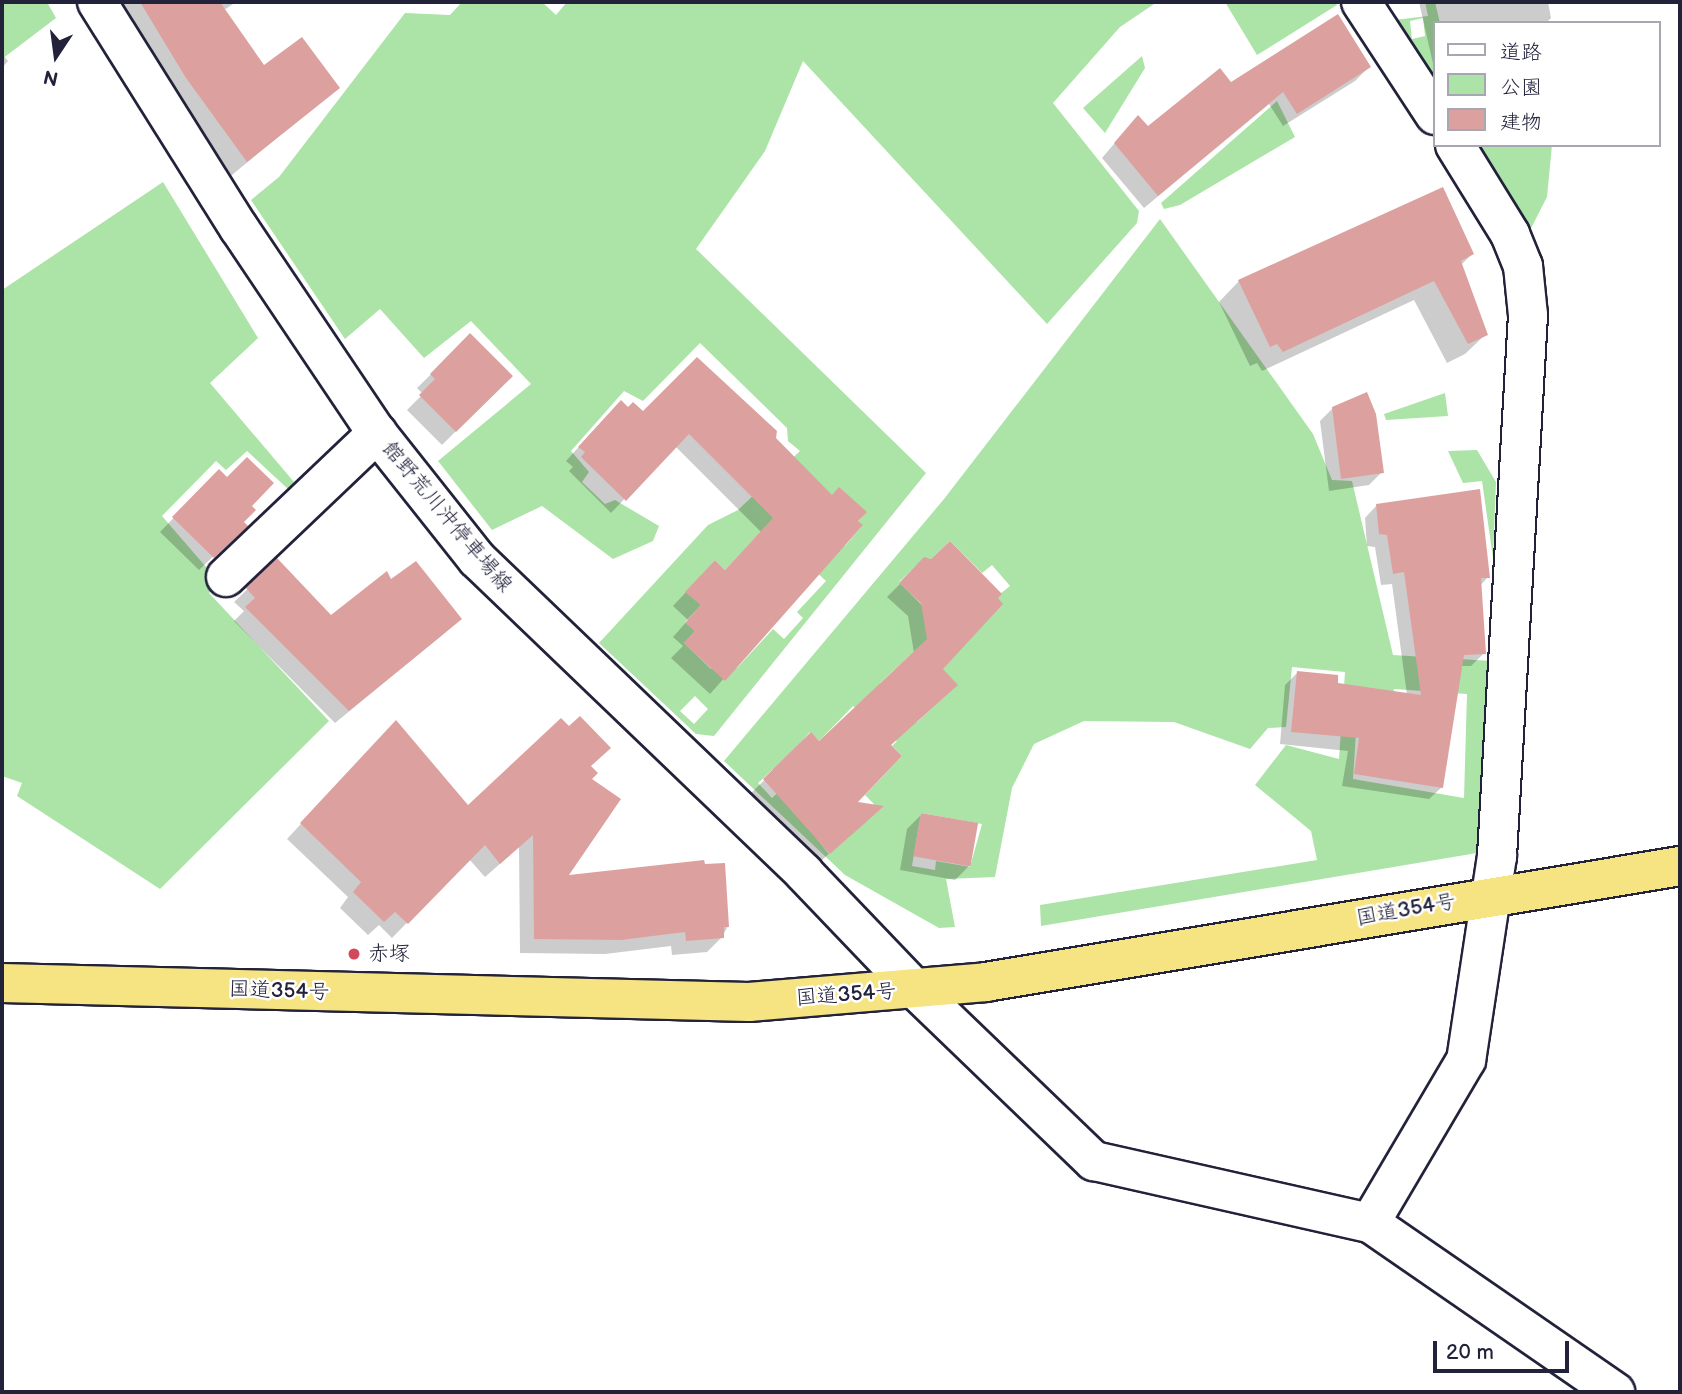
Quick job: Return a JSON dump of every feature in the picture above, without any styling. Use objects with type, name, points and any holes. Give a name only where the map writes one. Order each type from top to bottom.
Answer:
[{"type":"highway","name":"国道354号","points":[[2,983],[706,1002],[916,990],[997,980],[1490,895],[1680,866]]},
{"type":"street","name":"館野荒川沖停車場線","points":[[97,2],[239,228],[377,433],[505,589],[804,873],[916,990],[1094,1161],[1370,1223]]},
{"type":"street","points":[[1361,2],[1434,113]]},
{"type":"street","points":[[1456,147],[1510,234],[1523,266],[1528,315],[1497,856],[1466,1060],[1370,1223],[1615,1392]]},
{"type":"street","points":[[226,577],[377,433]]},
{"type":"green space","points":[[2,2],[47,2],[56,18],[2,59]]},
{"type":"green space","points":[[462,2],[542,2],[556,15],[567,2],[1157,2],[1120,27],[1053,103],[1139,211],[1137,223],[1047,324],[803,61],[765,151],[696,249],[926,473],[714,736],[696,734],[599,643],[708,525],[738,510],[800,451],[788,441],[787,428],[700,343],[643,401],[624,391],[571,451],[589,472],[582,482],[605,504],[615,500],[659,526],[653,541],[613,559],[542,506],[492,530],[438,461],[531,384],[471,321],[424,358],[380,309],[345,339],[251,200],[279,177],[405,13],[450,15]],"holes":[[[839,488],[866,512],[858,521],[862,526],[845,546],[838,544]],[[766,526],[826,581],[797,612],[803,618],[784,639],[773,629],[737,668],[723,656],[711,669],[684,643],[695,631],[685,622],[701,605],[686,592],[715,560],[725,570]],[[695,696],[708,709],[694,724],[680,711]]]},
{"type":"green space","points":[[1225,2],[1335,2],[1337,5],[1257,55]]},
{"type":"green space","points":[[1425,2],[1435,2],[1440,21],[1434,21],[1434,84],[1394,20],[1428,16]],"holes":[[[1423,18],[1425,36],[1412,39],[1410,21]]]},
{"type":"green space","points":[[1142,56],[1145,68],[1105,133],[1083,108]]},
{"type":"green space","points":[[1277,101],[1295,137],[1180,205],[1164,209],[1161,203]]},
{"type":"green space","points":[[1475,147],[1552,147],[1547,197],[1526,238]]},
{"type":"green space","points":[[163,182],[258,338],[210,383],[294,482],[288,489],[247,451],[226,470],[216,461],[162,516],[219,582],[209,593],[329,721],[160,889],[17,796],[22,783],[2,776],[2,290]]},
{"type":"green space","points":[[1160,219],[1313,434],[1332,480],[1352,481],[1393,655],[1492,661],[1477,853],[1041,926],[1040,905],[1317,860],[1311,831],[1255,785],[1286,745],[1339,759],[1345,672],[1292,667],[1286,727],[1268,728],[1250,749],[1174,722],[1084,721],[1034,744],[1012,788],[995,877],[946,879],[955,927],[939,928],[845,875],[724,761],[944,499]],"holes":[[[950,541],[982,573],[992,565],[1010,586],[950,634],[899,582],[924,558],[931,559]],[[921,645],[957,685],[917,722],[880,683]],[[1394,689],[1467,694],[1464,798],[1353,779],[1358,702],[1391,707]],[[853,706],[897,741],[892,746],[902,756],[865,795],[874,804],[852,826],[788,757],[810,732],[819,741]],[[773,769],[787,784],[772,798],[758,783]],[[921,813],[982,824],[970,867],[936,861],[935,870],[912,866]],[[849,837],[829,854],[816,838]]]},
{"type":"green space","points":[[1445,393],[1448,416],[1386,420],[1384,414]]},
{"type":"green space","points":[[1477,450],[1496,482],[1493,558],[1482,481],[1463,483],[1448,451]]},
{"type":"building","points":[[140,2],[220,2],[264,65],[302,37],[340,88],[247,162],[186,78]]},
{"type":"building","points":[[1338,14],[1371,67],[1297,114],[1283,92],[1158,196],[1114,143],[1138,115],[1148,126],[1220,68],[1231,82]]},
{"type":"building","points":[[1443,187],[1474,254],[1461,261],[1488,335],[1468,344],[1434,281],[1283,352],[1277,344],[1270,347],[1238,280]]},
{"type":"building","points":[[470,333],[513,376],[456,432],[419,395],[435,379],[430,374]]},
{"type":"building","points":[[697,357],[777,431],[776,438],[832,495],[839,487],[867,512],[858,521],[863,525],[725,681],[684,643],[695,631],[685,623],[701,605],[685,592],[715,560],[725,570],[773,518],[689,434],[626,501],[581,457],[585,452],[578,447],[621,400],[628,407],[633,402],[643,411]]},
{"type":"building","points":[[1367,392],[1376,414],[1384,473],[1341,479],[1332,407]]},
{"type":"building","points":[[247,457],[274,483],[252,506],[256,510],[244,522],[248,526],[214,558],[172,517],[219,469],[227,477]]},
{"type":"building","points":[[1480,489],[1490,578],[1481,578],[1486,654],[1464,655],[1443,788],[1354,774],[1359,738],[1291,732],[1297,671],[1338,675],[1338,683],[1421,695],[1404,572],[1393,574],[1387,535],[1379,534],[1376,504]]},
{"type":"building","points":[[950,541],[1002,594],[998,598],[1003,604],[943,669],[958,685],[891,745],[902,756],[858,802],[884,806],[830,854],[763,779],[811,732],[819,741],[927,639],[921,603],[899,583],[924,557],[931,559]]},
{"type":"building","points":[[277,558],[331,615],[387,571],[391,579],[416,561],[462,619],[349,711],[245,607],[255,598],[246,588]]},
{"type":"building","points":[[580,716],[611,748],[591,766],[598,773],[592,779],[621,799],[569,875],[704,860],[705,864],[725,863],[729,927],[724,927],[724,938],[686,941],[685,932],[621,940],[534,939],[533,835],[500,864],[485,845],[408,924],[395,912],[384,922],[353,892],[361,882],[300,823],[396,720],[468,805],[561,718],[569,726]]},
{"type":"building","points":[[921,813],[978,823],[970,866],[913,856]]},
{"type":"place","name":"赤塚","points":[[354,954]]}]
